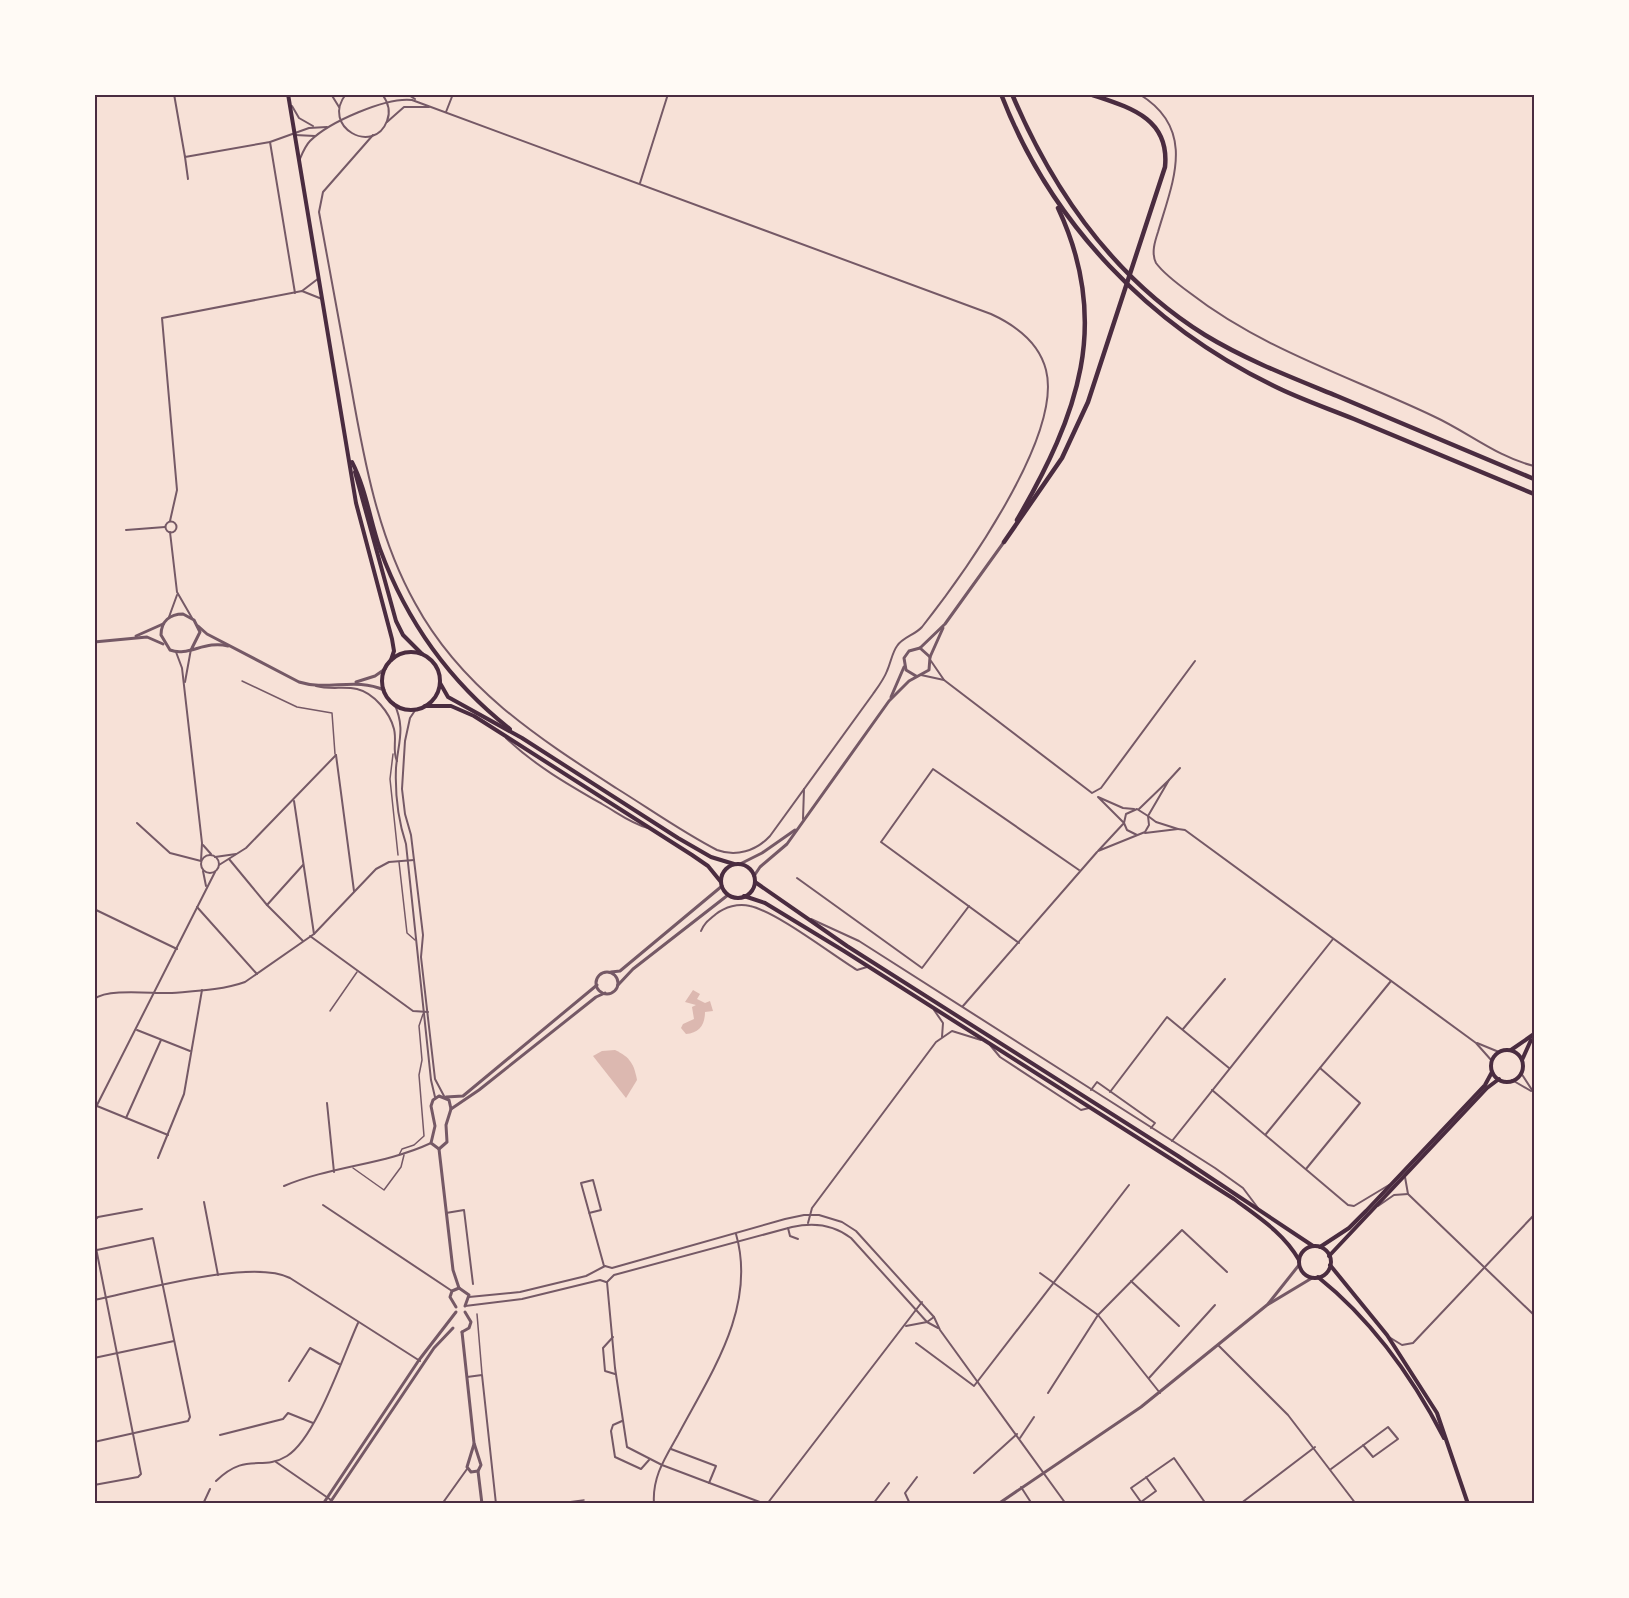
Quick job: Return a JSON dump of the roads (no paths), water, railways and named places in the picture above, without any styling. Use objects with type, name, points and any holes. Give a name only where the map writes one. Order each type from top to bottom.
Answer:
[{"type":"highway","points":[[1001,94],[1016,130],[1073,240],[1086,304],[1084,351],[1077,386],[1058,440],[1038,485],[1004,542]]},
{"type":"highway","points":[[1012,94],[1042,159],[1068,201],[1122,267],[1173,312],[1206,336],[1276,370],[1534,479]]},
{"type":"highway","points":[[1004,542],[1044,487],[1088,402],[1125,297],[1166,159],[1163,142],[1143,115],[1129,107],[1090,94]]},
{"type":"highway","points":[[1054,200],[1115,273],[1143,300],[1201,344],[1274,386],[1534,494]]},
{"type":"main road","points":[[288,94],[318,278],[351,458],[356,503],[394,647],[391,660],[385,669],[384,690],[394,703],[404,709],[425,706],[456,707],[499,731],[708,866],[728,895],[765,903],[932,1006],[1234,1199],[1271,1226],[1291,1246],[1304,1273],[1312,1278],[1318,1277],[1326,1273],[1330,1265]]},
{"type":"main road","points":[[351,458],[396,621],[403,635],[436,667],[440,683],[448,697],[522,738],[711,857],[749,868],[755,882],[751,891],[744,897]]},
{"type":"main road","points":[[351,458],[358,473],[387,566],[419,629],[459,682],[484,707],[522,738]]},
{"type":"main road","points":[[391,660],[404,653],[422,654]]},
{"type":"main road","points":[[425,706],[436,694],[440,683]]},
{"type":"main road","points":[[722,884],[726,869],[734,864]]},
{"type":"main road","points":[[755,882],[791,908],[1313,1246],[1320,1247],[1329,1256],[1330,1265],[1387,1335],[1437,1413],[1468,1503]]},
{"type":"main road","points":[[1320,1247],[1349,1228],[1485,1085],[1492,1072],[1492,1061],[1499,1052],[1511,1050],[1533,1036]]},
{"type":"main road","points":[[1492,1072],[1499,1079],[1512,1080],[1521,1073],[1522,1060],[1533,1036]]},
{"type":"main road","points":[[1511,1050],[1522,1060]]},
{"type":"main road","points":[[1329,1256],[1487,1088],[1499,1079]]},
{"type":"main road","points":[[1299,1262],[1303,1251],[1313,1246]]},
{"type":"main road","points":[[1318,1277],[1349,1302],[1383,1339],[1410,1380],[1450,1450]]},
{"type":"street","points":[[174,94],[189,179]]},
{"type":"street","points":[[331,94],[339,109],[341,122],[353,135],[363,137],[373,135]]},
{"type":"street","points":[[339,109],[346,94]]},
{"type":"street","points":[[382,94],[387,102],[387,122]]},
{"type":"street","points":[[407,94],[420,102]]},
{"type":"street","points":[[446,112],[453,94]]},
{"type":"street","points":[[639,185],[668,94]]},
{"type":"street","points":[[1139,94],[1150,101],[1165,118],[1175,137],[1177,169],[1153,248],[1156,262],[1180,286],[1216,314],[1250,333],[1434,417],[1515,461],[1534,466]]},
{"type":"street","points":[[185,157],[270,142],[329,126],[387,102],[404,99],[420,102],[434,107],[639,185],[1008,322],[1023,333],[1036,349],[1046,369],[1048,406],[1039,434],[992,530],[920,629],[901,640],[895,648],[887,673],[878,687],[764,842],[751,850],[731,854],[703,843],[549,745],[497,705],[448,654],[431,630],[401,577],[382,525],[366,467],[319,212],[323,192],[387,122],[404,107],[434,107]]},
{"type":"street","points":[[289,101],[299,118],[315,128]]},
{"type":"street","points":[[299,161],[306,145],[329,126]]},
{"type":"street","points":[[295,135],[316,136]]},
{"type":"street","points":[[270,142],[295,293]]},
{"type":"street","points":[[126,530],[165,526],[170,521],[177,490],[162,318],[295,293],[302,291],[318,278]]},
{"type":"street","points":[[302,291],[322,299]]},
{"type":"street","points":[[170,521],[176,527],[170,532]]},
{"type":"street","points":[[165,526],[170,532],[177,592],[198,626],[283,674],[332,690],[356,689],[376,701],[388,715],[394,730],[393,754],[397,761]]},
{"type":"street","points":[[890,701],[904,667],[906,654],[912,649],[920,648],[945,624],[1004,542]]},
{"type":"street","points":[[129,638],[149,632],[163,624],[169,617],[177,592]]},
{"type":"street","points":[[169,617],[179,614],[192,618]]},
{"type":"street","points":[[163,624],[161,635],[165,646]]},
{"type":"street","points":[[754,876],[760,867],[787,844],[890,701],[918,675],[928,670],[945,624]]},
{"type":"street","points":[[185,691],[191,649],[198,639],[198,626]]},
{"type":"street","points":[[94,642],[152,638],[176,652],[213,643],[230,646]]},
{"type":"street","points":[[920,648],[931,659],[944,680],[1092,793],[1114,805],[1139,809],[1156,822],[1185,830],[1476,1043],[1492,1061]]},
{"type":"street","points":[[176,652],[182,668],[185,691],[202,843],[201,861],[206,889]]},
{"type":"street","points":[[1092,793],[1101,788],[1195,661]]},
{"type":"street","points":[[904,667],[918,675],[944,680]]},
{"type":"street","points":[[351,683],[370,678],[385,669]]},
{"type":"street","points":[[314,685],[371,684],[384,690]]},
{"type":"street","points":[[394,703],[402,726],[397,761],[399,818],[408,860],[423,1013],[435,1097],[431,1102],[435,1126],[431,1143]]},
{"type":"street","points":[[416,709],[408,726],[401,777],[405,814],[411,835],[423,935],[421,957],[435,1079],[451,1109]]},
{"type":"street","points":[[94,1111],[219,865],[246,849],[336,755]]},
{"type":"street","points":[[336,755],[354,891]]},
{"type":"street","points":[[1139,809],[1180,768]]},
{"type":"street","points":[[1019,943],[881,842],[933,769],[1079,870]]},
{"type":"street","points":[[1141,834],[1149,825],[1148,816],[1169,780]]},
{"type":"street","points":[[803,821],[804,789]]},
{"type":"street","points":[[1098,797],[1124,823],[1130,833],[1137,835]]},
{"type":"street","points":[[294,801],[314,934]]},
{"type":"street","points":[[963,1006],[1079,870],[1124,823],[1126,814],[1134,809]]},
{"type":"street","points":[[136,823],[170,853],[201,861]]},
{"type":"street","points":[[740,864],[762,853],[796,829]]},
{"type":"street","points":[[1098,851],[1137,835],[1178,829]]},
{"type":"street","points":[[202,843],[219,865]]},
{"type":"street","points":[[201,861],[205,857],[236,854]]},
{"type":"street","points":[[229,859],[267,905],[303,941]]},
{"type":"street","points":[[94,999],[105,994],[233,987],[258,975],[314,934],[381,866],[398,861],[414,860]]},
{"type":"street","points":[[267,905],[303,865]]},
{"type":"street","points":[[202,868],[208,873],[215,872]]},
{"type":"street","points":[[797,878],[922,968],[969,906]]},
{"type":"street","points":[[435,1097],[464,1096],[597,985],[599,975],[620,971],[722,884]]},
{"type":"street","points":[[439,1149],[447,1142],[446,1125],[451,1109],[479,1090],[596,997],[613,992],[633,969],[728,895]]},
{"type":"street","points":[[701,931],[704,924],[719,912],[740,905],[751,906],[769,913],[856,970],[868,967]]},
{"type":"street","points":[[197,907],[258,975]]},
{"type":"street","points":[[791,908],[859,941],[963,1006],[1243,1188],[1260,1210]]},
{"type":"street","points":[[94,909],[177,949]]},
{"type":"street","points":[[310,936],[413,1011],[428,1012]]},
{"type":"street","points":[[1172,1141],[1333,939]]},
{"type":"street","points":[[611,972],[617,977],[618,985]]},
{"type":"street","points":[[1183,1029],[1225,978]]},
{"type":"street","points":[[1266,1135],[1391,981]]},
{"type":"street","points":[[597,985],[605,993]]},
{"type":"street","points":[[158,1158],[182,1100],[202,990]]},
{"type":"street","points":[[932,1006],[943,1023],[942,1037]]},
{"type":"street","points":[[1110,1092],[1167,1017],[1229,1068]]},
{"type":"street","points":[[137,1030],[191,1052]]},
{"type":"street","points":[[808,1223],[809,1214],[931,1048],[952,1030],[988,1042]]},
{"type":"street","points":[[126,1118],[161,1040]]},
{"type":"street","points":[[1476,1043],[1499,1052]]},
{"type":"street","points":[[1306,1169],[1360,1103],[1320,1068]]},
{"type":"street","points":[[1521,1073],[1534,1093]]},
{"type":"street","points":[[1512,1080],[1534,1093]]},
{"type":"street","points":[[1091,1090],[1097,1083],[1155,1123],[1151,1128]]},
{"type":"street","points":[[1212,1090],[1351,1206],[1394,1181]]},
{"type":"street","points":[[327,1103],[334,1172]]},
{"type":"street","points":[[97,1106],[168,1135]]},
{"type":"street","points":[[431,1143],[439,1149],[453,1270],[459,1288]]},
{"type":"street","points":[[284,1186],[301,1179],[404,1155],[431,1143]]},
{"type":"street","points":[[1406,1173],[1405,1186],[1408,1194],[1534,1315]]},
{"type":"street","points":[[589,1213],[601,1210],[593,1180],[581,1183],[589,1213],[604,1266]]},
{"type":"street","points":[[916,1343],[974,1386],[1129,1185]]},
{"type":"street","points":[[1368,1213],[1394,1195],[1408,1194]]},
{"type":"street","points":[[204,1202],[218,1275]]},
{"type":"street","points":[[323,1204],[452,1291]]},
{"type":"street","points":[[94,1221],[98,1217],[142,1209]]},
{"type":"street","points":[[446,1213],[464,1210],[473,1284]]},
{"type":"street","points":[[604,1266],[612,1268],[809,1214],[829,1217],[850,1226],[934,1317],[940,1330],[980,1381],[1066,1503]]},
{"type":"street","points":[[1387,1335],[1408,1346],[1419,1338],[1534,1215]]},
{"type":"street","points":[[607,1282],[614,1275],[808,1223],[841,1230],[851,1238],[927,1322],[940,1330]]},
{"type":"street","points":[[788,1228],[790,1236],[798,1239]]},
{"type":"street","points":[[1048,1393],[1098,1315],[1182,1230],[1227,1272]]},
{"type":"street","points":[[654,1503],[654,1482],[738,1312],[742,1278],[736,1234]]},
{"type":"street","points":[[94,1238],[141,1474],[138,1477],[94,1485]]},
{"type":"street","points":[[94,1442],[188,1421],[190,1417],[153,1238],[98,1250]]},
{"type":"street","points":[[1267,1305],[1299,1262]]},
{"type":"street","points":[[469,1297],[519,1292],[598,1271],[604,1266]]},
{"type":"street","points":[[612,1268],[614,1275]]},
{"type":"street","points":[[94,1300],[218,1275],[244,1271],[272,1271],[283,1274],[424,1364]]},
{"type":"street","points":[[598,1271],[600,1280]]},
{"type":"street","points":[[1040,1273],[1098,1315],[1160,1393]]},
{"type":"street","points":[[998,1503],[1160,1393],[1267,1305],[1312,1278]]},
{"type":"street","points":[[456,1307],[522,1299],[600,1280],[607,1282]]},
{"type":"street","points":[[1131,1281],[1179,1326]]},
{"type":"street","points":[[607,1282],[616,1374],[627,1448],[662,1465],[766,1503],[906,1326],[915,1308],[922,1302]]},
{"type":"street","points":[[452,1291],[459,1288],[466,1291],[469,1297]]},
{"type":"street","points":[[322,1503],[419,1360],[451,1322],[456,1312],[456,1307],[450,1300],[452,1291]]},
{"type":"street","points":[[462,1332],[469,1328],[471,1322],[465,1312],[469,1297]]},
{"type":"street","points":[[1149,1378],[1215,1305]]},
{"type":"street","points":[[456,1312],[465,1312]]},
{"type":"street","points":[[906,1326],[927,1322],[934,1317]]},
{"type":"street","points":[[216,1481],[229,1468],[245,1462],[276,1462],[296,1449],[313,1423],[358,1322]]},
{"type":"street","points":[[451,1322],[453,1328],[462,1332]]},
{"type":"street","points":[[276,1462],[327,1497],[330,1502],[424,1364],[453,1328]]},
{"type":"street","points":[[462,1332],[474,1443],[481,1465],[478,1471],[482,1503]]},
{"type":"street","points":[[613,1337],[603,1348],[605,1371],[616,1374]]},
{"type":"street","points":[[94,1358],[174,1341]]},
{"type":"street","points":[[1218,1346],[1288,1415],[1356,1503]]},
{"type":"street","points":[[289,1381],[310,1348],[339,1364]]},
{"type":"street","points":[[466,1377],[482,1375],[496,1503]]},
{"type":"street","points":[[220,1435],[283,1419],[288,1413],[313,1423]]},
{"type":"street","points":[[1020,1438],[1034,1416]]},
{"type":"street","points":[[622,1421],[614,1425],[611,1431],[615,1457],[641,1469],[649,1459]]},
{"type":"street","points":[[1331,1469],[1363,1445],[1388,1427],[1398,1439],[1372,1457],[1363,1445]]},
{"type":"street","points":[[974,1473],[1017,1434]]},
{"type":"street","points":[[442,1503],[468,1469],[467,1463],[471,1459],[474,1443]]},
{"type":"street","points":[[670,1448],[716,1466],[708,1483]]},
{"type":"street","points":[[1240,1503],[1315,1448]]},
{"type":"street","points":[[1146,1477],[1156,1491],[1141,1502],[1131,1488],[1146,1477],[1174,1458],[1206,1503]]},
{"type":"street","points":[[471,1459],[478,1460]]},
{"type":"street","points":[[468,1469],[472,1472],[478,1471]]},
{"type":"street","points":[[910,1503],[905,1493],[917,1477]]},
{"type":"street","points":[[873,1503],[889,1483]]},
{"type":"street","points":[[1021,1487],[1032,1503]]},
{"type":"street","points":[[203,1503],[210,1489]]},
{"type":"lane","points":[[242,681],[297,707],[332,713],[336,755]]},
{"type":"lane","points":[[393,754],[390,779],[398,855]]},
{"type":"lane","points":[[398,861],[407,933],[415,940]]},
{"type":"lane","points":[[330,1011],[357,972]]},
{"type":"lane","points":[[398,1156],[402,1149],[420,1141],[425,1128],[419,1075],[422,1060],[419,1026],[423,1013]]},
{"type":"lane","points":[[353,1168],[384,1190],[401,1167],[404,1155]]},
{"type":"lane","points":[[477,1314],[482,1375]]},
{"type":"lane","points":[[553,1503],[584,1500]]}]
